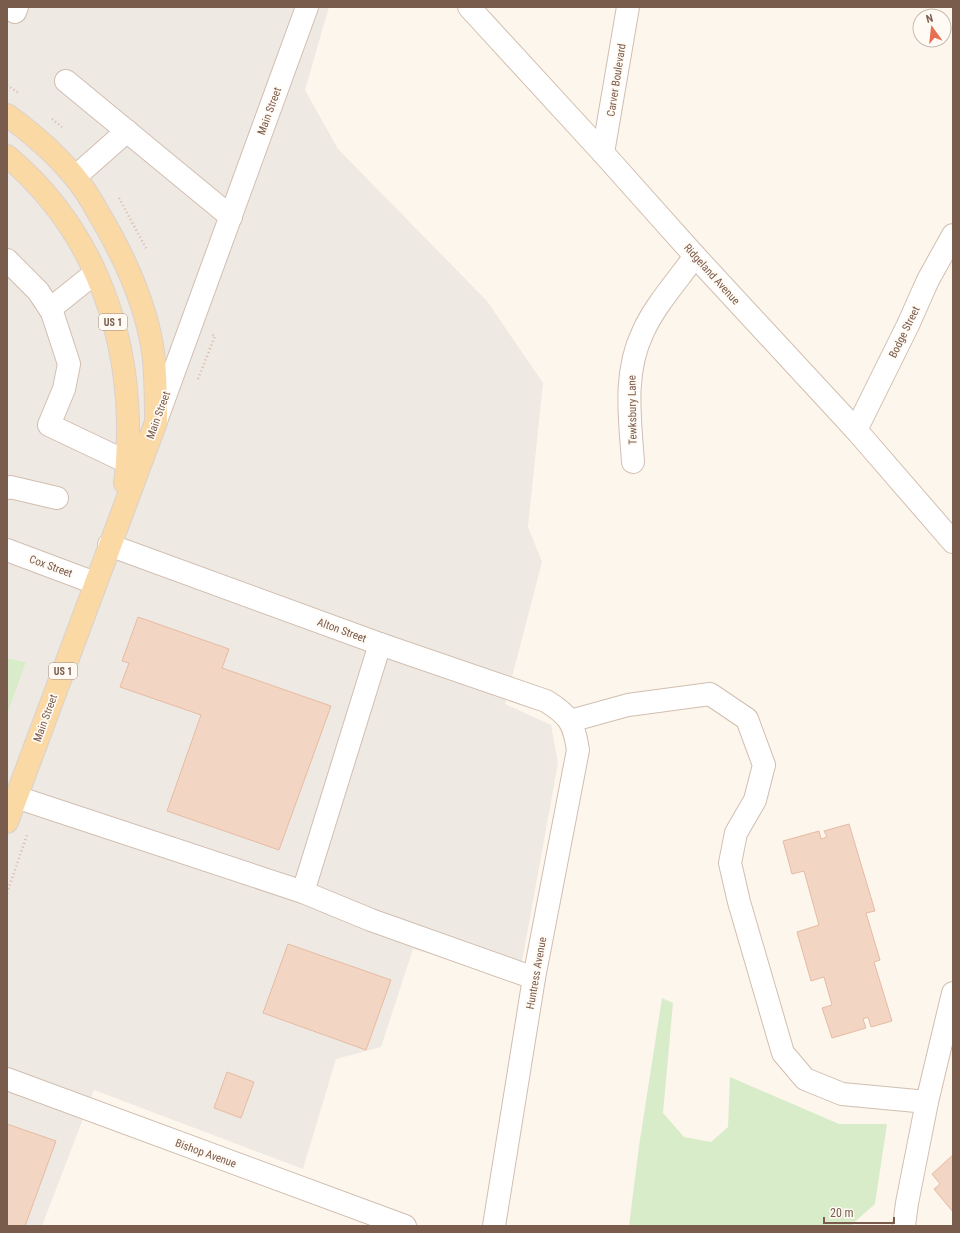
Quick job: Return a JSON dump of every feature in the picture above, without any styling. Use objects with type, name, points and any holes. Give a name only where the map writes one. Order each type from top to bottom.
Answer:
[{"type":"main road","name":"US 1","points":[[7,115],[41,141],[75,177],[90,198],[120,251],[140,300],[153,351],[156,382],[156,422]]},
{"type":"main road","name":"US 1","points":[[7,156],[42,190],[66,219],[84,249],[109,305],[125,372],[128,407],[127,462],[119,520]]},
{"type":"main road","name":"Main Street","points":[[7,822],[95,582],[156,422]]},
{"type":"street","name":"Main Street","points":[[156,422],[307,7]]},
{"type":"street","name":"Ridgeland Avenue","points":[[469,7],[695,256],[856,430],[953,542]]},
{"type":"street","name":"Carver Boulevard","points":[[603,153],[628,7]]},
{"type":"street","points":[[66,81],[231,217]]},
{"type":"street","points":[[75,177],[127,132]]},
{"type":"street","name":"Bodge Street","points":[[856,430],[908,325],[928,280],[953,235]]},
{"type":"street","name":"Tewksbury Lane","points":[[633,462],[630,386],[635,354],[642,332],[654,312],[695,256]]},
{"type":"street","points":[[7,260],[38,291],[50,309],[69,364],[64,389],[49,425],[127,462]]},
{"type":"street","points":[[50,309],[95,273]]},
{"type":"street","points":[[7,488],[10,486],[57,498]]},
{"type":"street","name":"Alton Street","points":[[110,545],[380,644],[546,701],[559,709],[570,721]]},
{"type":"street","name":"Cox Street","points":[[7,550],[95,582]]},
{"type":"street","points":[[303,892],[380,644]]},
{"type":"street","points":[[570,721],[628,705],[710,694],[747,719],[764,765],[755,800],[736,833],[730,863],[739,902],[783,1053],[805,1079],[842,1094],[927,1102]]},
{"type":"street","name":"Huntress Avenue","points":[[494,1226],[534,978],[578,750],[575,732],[570,721]]},
{"type":"street","points":[[16,796],[303,892],[372,920],[534,978]]},
{"type":"street","points":[[904,1226],[907,1203],[927,1102],[953,992]]},
{"type":"street","name":"Bishop Avenue","points":[[7,1079],[405,1226]]},
{"type":"shaded area","points":[[7,7],[329,7],[305,90],[338,149],[487,301],[543,383],[528,527],[542,562],[505,704],[551,725],[558,763],[519,978],[413,949],[381,1047],[336,1059],[303,1169],[94,1090],[42,1226],[7,1226],[7,715],[26,662],[7,658]]},
{"type":"green space","points":[[7,658],[26,662],[7,715]]},
{"type":"green space","points":[[662,998],[673,1003],[663,1113],[684,1137],[711,1142],[728,1127],[730,1077],[839,1124],[887,1124],[875,1204],[850,1226],[629,1226],[639,1146]]},
{"type":"building","points":[[138,617],[229,649],[222,668],[331,706],[279,850],[167,811],[201,715],[120,687],[129,663],[122,661]]},
{"type":"building","points":[[849,824],[875,911],[866,913],[880,960],[874,962],[892,1021],[871,1027],[868,1017],[863,1019],[866,1028],[832,1038],[822,1008],[832,1005],[824,977],[811,981],[797,932],[819,925],[804,871],[792,874],[783,841],[819,831],[821,839],[827,837],[824,831]]},
{"type":"building","points":[[288,944],[391,980],[366,1050],[263,1013]]},
{"type":"building","points":[[227,1072],[254,1082],[241,1118],[214,1108]]},
{"type":"building","points":[[7,1124],[56,1141],[25,1226],[7,1226]]},
{"type":"building","points":[[953,1155],[953,1212],[934,1189],[940,1184],[932,1174]]}]
